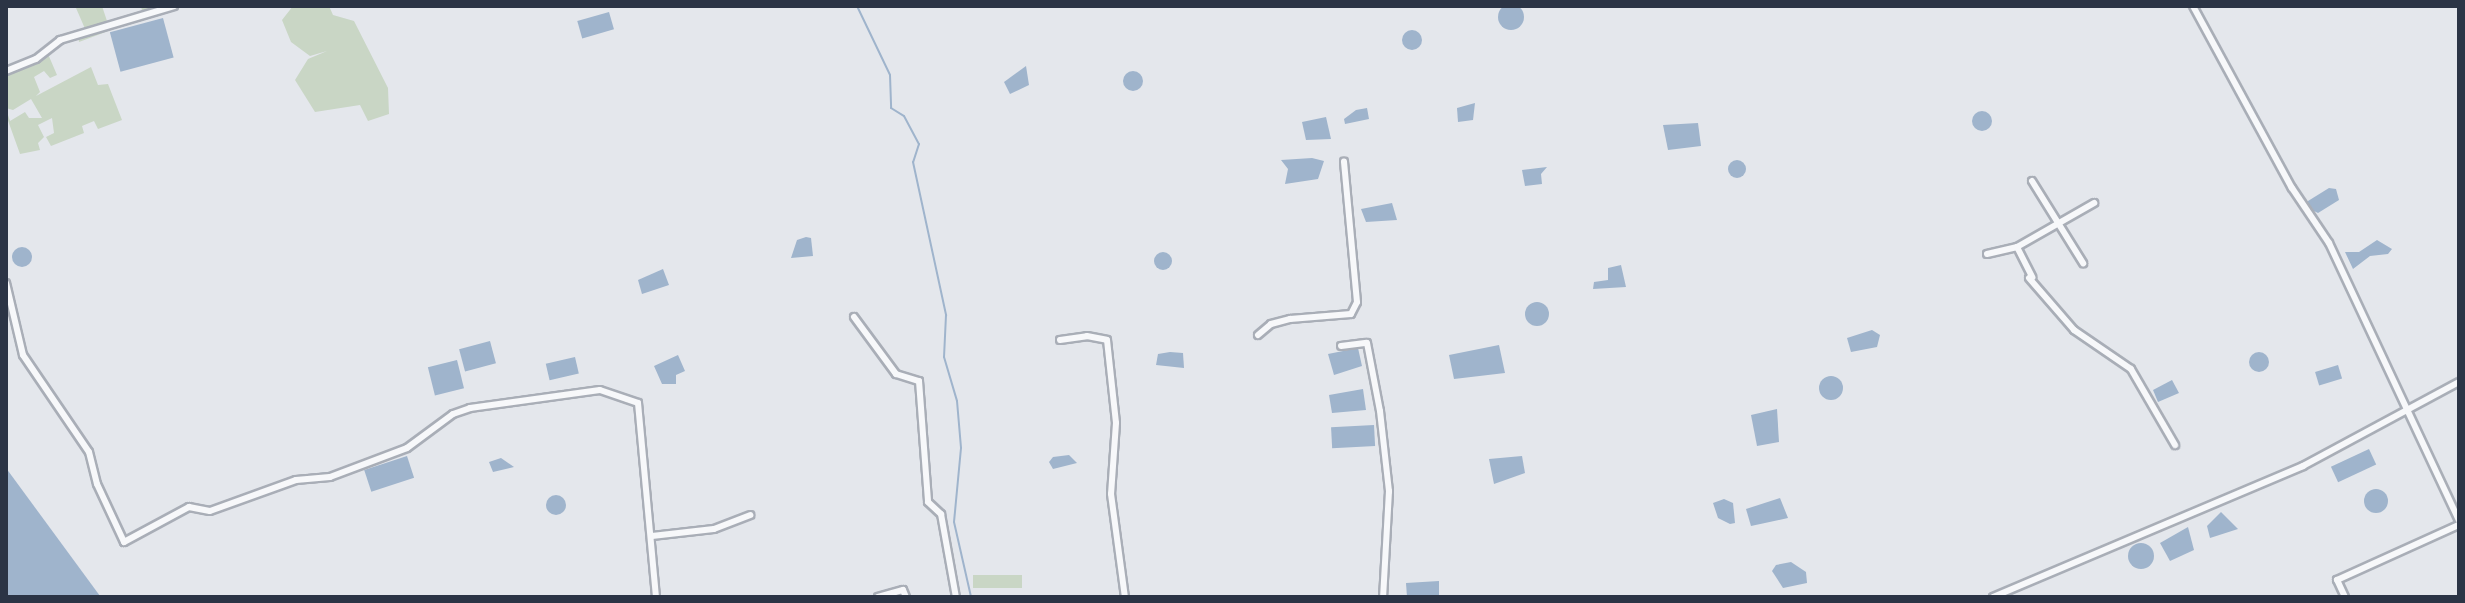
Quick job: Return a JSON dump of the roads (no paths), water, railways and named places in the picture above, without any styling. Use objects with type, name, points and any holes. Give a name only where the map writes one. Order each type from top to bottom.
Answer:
[{"type":"street","points":[[6,71],[50,47],[100,26],[174,6]]},
{"type":"street","points":[[2193,6],[2292,188],[2329,243],[2412,412],[2426,453],[2459,522],[2337,580],[2345,597]]},
{"type":"street","points":[[1258,335],[1271,324],[1290,319],[1351,314],[1357,302],[1344,162]]},
{"type":"street","points":[[2032,181],[2083,263]]},
{"type":"street","points":[[1987,254],[2017,247],[2094,203]]},
{"type":"street","points":[[2017,247],[2031,277],[2074,330],[2131,369],[2175,445]]},
{"type":"street","points":[[6,283],[23,355],[89,452],[97,484],[124,542],[189,507],[210,511],[296,480],[330,477],[407,448],[453,414],[470,408],[600,390],[638,403],[656,597]]},
{"type":"street","points":[[854,317],[896,374],[919,381],[928,502],[941,514],[956,597]]},
{"type":"street","points":[[1060,340],[1103,336],[1109,347],[1116,423],[1111,494],[1125,597]]},
{"type":"street","points":[[1341,346],[1367,343],[1380,411],[1389,491],[1383,597]]},
{"type":"street","points":[[1993,597],[2303,466],[2412,412],[2459,382]]},
{"type":"street","points":[[652,536],[714,529],[750,515]]},
{"type":"street","points":[[878,597],[903,590],[906,597]]},
{"type":"water","points":[[1511,4],[1520,8],[1524,17],[1520,26],[1511,30],[1502,26],[1498,17],[1502,8]]},
{"type":"water","points":[[609,12],[614,29],[582,38],[577,21]]},
{"type":"water","points":[[163,18],[174,58],[120,72],[110,32]]},
{"type":"water","points":[[1408,30],[1416,30],[1422,40],[1416,50],[1408,50],[1402,44],[1402,36]]},
{"type":"water","points":[[1026,66],[1029,85],[1010,94],[1004,82]]},
{"type":"water","points":[[1133,71],[1140,74],[1143,81],[1140,88],[1133,91],[1126,88],[1123,81],[1126,74]]},
{"type":"water","points":[[1475,103],[1473,120],[1458,122],[1457,108]]},
{"type":"water","points":[[1367,108],[1369,119],[1345,124],[1344,119],[1356,110]]},
{"type":"water","points":[[1978,111],[1986,111],[1992,121],[1986,131],[1978,131],[1972,125],[1972,117]]},
{"type":"water","points":[[1326,117],[1331,139],[1306,140],[1302,122]]},
{"type":"water","points":[[1698,123],[1701,146],[1668,150],[1663,125]]},
{"type":"water","points":[[1312,158],[1324,161],[1318,179],[1285,184],[1288,169],[1281,160]]},
{"type":"water","points":[[1737,160],[1746,169],[1737,178],[1728,169]]},
{"type":"water","points":[[1547,167],[1541,174],[1542,184],[1525,186],[1522,170]]},
{"type":"water","points":[[2329,188],[2336,189],[2339,200],[2318,213],[2308,208],[2308,201]]},
{"type":"water","points":[[1392,203],[1397,220],[1366,222],[1361,209]]},
{"type":"water","points":[[811,238],[813,256],[791,258],[797,240]]},
{"type":"water","points":[[2377,240],[2392,249],[2388,254],[2370,256],[2353,269],[2345,252],[2359,252]]},
{"type":"water","points":[[18,247],[26,247],[32,257],[26,267],[18,267],[12,261],[12,253]]},
{"type":"water","points":[[1159,252],[1167,252],[1172,261],[1170,268],[1159,270],[1154,265],[1154,257]]},
{"type":"water","points":[[1621,265],[1626,287],[1593,289],[1594,282],[1608,280],[1608,268]]},
{"type":"water","points":[[663,269],[669,285],[642,294],[638,280]]},
{"type":"water","points":[[1537,302],[1545,306],[1549,314],[1545,322],[1537,326],[1529,322],[1525,314],[1529,306]]},
{"type":"water","points":[[1872,330],[1880,335],[1877,347],[1851,352],[1847,338]]},
{"type":"water","points":[[490,341],[496,363],[465,371],[459,349]]},
{"type":"water","points":[[1499,345],[1505,373],[1454,379],[1449,355]]},
{"type":"water","points":[[1358,348],[1362,366],[1334,375],[1328,354]]},
{"type":"water","points":[[2259,352],[2266,355],[2269,362],[2266,369],[2259,372],[2252,369],[2249,362],[2252,355]]},
{"type":"water","points":[[1183,353],[1184,368],[1156,365],[1158,354]]},
{"type":"water","points":[[678,355],[685,371],[676,375],[676,384],[662,384],[654,366]]},
{"type":"water","points":[[575,357],[579,374],[550,380],[546,364]]},
{"type":"water","points":[[457,360],[464,388],[435,395],[428,367]]},
{"type":"water","points":[[2338,365],[2342,378],[2319,385],[2315,372]]},
{"type":"water","points":[[1831,376],[1842,383],[1843,388],[1836,399],[1831,400],[1820,393],[1819,388],[1826,377]]},
{"type":"water","points":[[2172,380],[2179,393],[2158,402],[2153,390]]},
{"type":"water","points":[[1363,389],[1366,410],[1332,413],[1329,395]]},
{"type":"water","points":[[1777,409],[1779,442],[1757,446],[1751,415]]},
{"type":"water","points":[[1374,425],[1375,446],[1332,448],[1331,427]]},
{"type":"water","points":[[2369,449],[2376,464],[2338,482],[2331,467]]},
{"type":"water","points":[[1069,455],[1077,463],[1053,469],[1049,462],[1053,457]]},
{"type":"water","points":[[407,456],[414,478],[371,492],[364,470]]},
{"type":"water","points":[[1522,456],[1525,473],[1494,484],[1489,459]]},
{"type":"water","points":[[501,458],[514,467],[493,472],[489,462]]},
{"type":"water","points":[[6,468],[100,596],[100,597],[6,597]]},
{"type":"water","points":[[2376,489],[2387,496],[2388,501],[2381,512],[2376,513],[2365,506],[2364,501],[2371,490]]},
{"type":"water","points":[[556,495],[563,498],[566,505],[563,512],[556,515],[549,512],[546,505],[549,498]]},
{"type":"water","points":[[1780,498],[1788,518],[1751,526],[1746,509]]},
{"type":"water","points":[[1724,499],[1733,503],[1735,523],[1718,518],[1713,503]]},
{"type":"water","points":[[2221,512],[2238,529],[2210,538],[2207,526]]},
{"type":"water","points":[[2188,527],[2194,550],[2170,561],[2160,543]]},
{"type":"water","points":[[2141,543],[2150,547],[2154,556],[2150,565],[2141,569],[2132,565],[2128,556],[2132,547]]},
{"type":"water","points":[[1791,562],[1806,572],[1807,583],[1783,588],[1772,571],[1776,565]]},
{"type":"water","points":[[1439,581],[1439,597],[1407,597],[1406,583]]},
{"type":"waterway","points":[[857,6],[890,75],[891,108],[904,116],[919,144],[913,162],[946,315],[944,357],[957,401],[961,448],[954,522],[971,597]]}]
